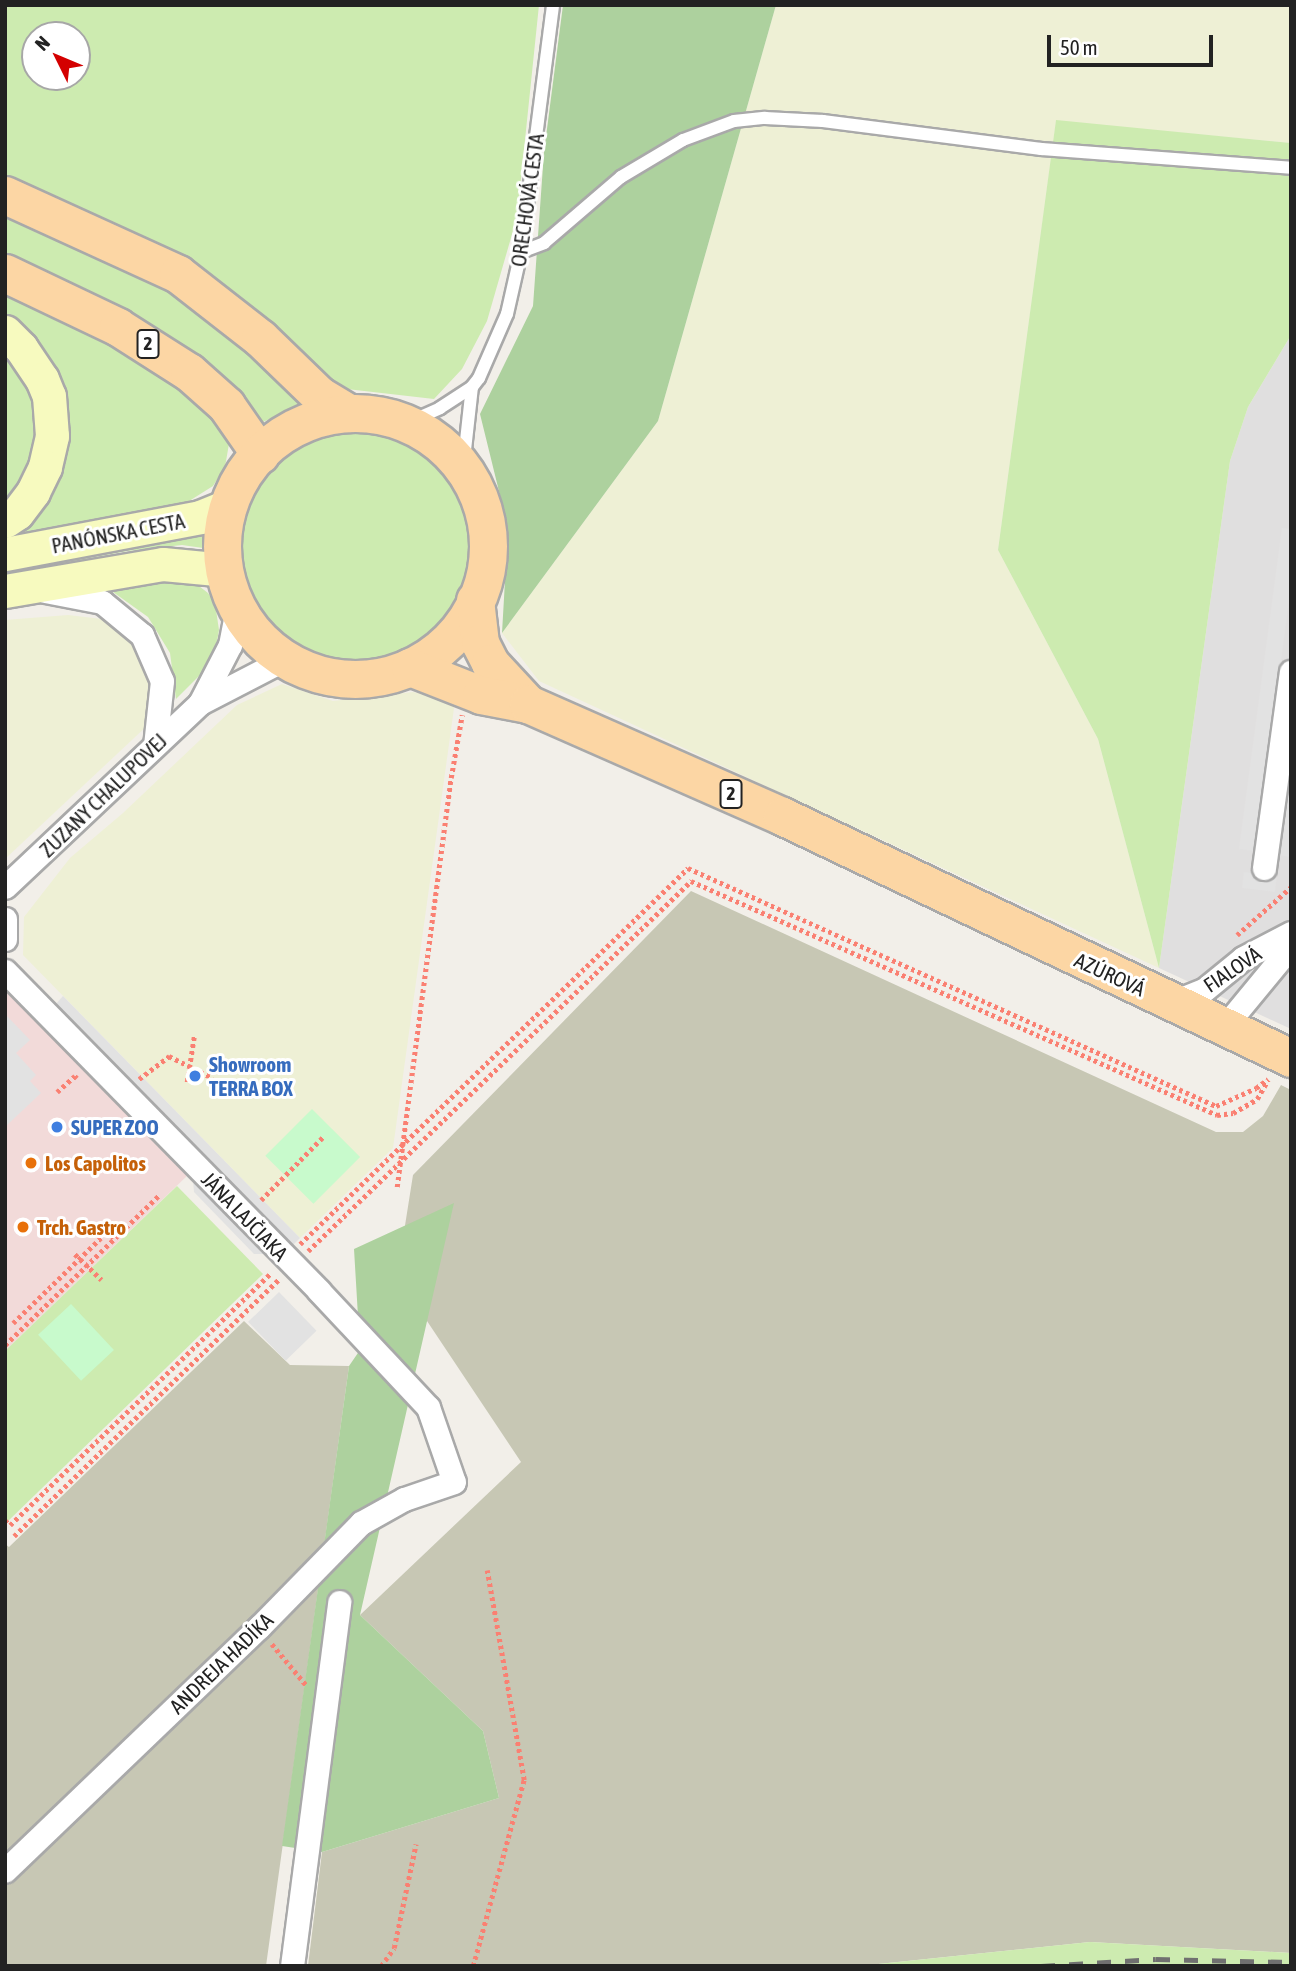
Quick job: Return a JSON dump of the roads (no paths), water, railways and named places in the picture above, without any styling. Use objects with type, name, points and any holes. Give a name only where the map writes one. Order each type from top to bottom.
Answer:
[{"type":"main road","name":"2","points":[[5,195],[178,274],[260,338],[319,395],[347,412]]},
{"type":"main road","name":"2","points":[[5,273],[118,327],[189,372],[226,405],[260,454]]},
{"type":"main road","points":[[5,331],[21,348],[41,379],[49,396],[52,417],[45,467],[33,492],[18,513],[5,521]]},
{"type":"main road","name":"2","points":[[347,412],[384,416],[407,423],[438,442],[463,468],[481,504],[486,530],[485,570],[475,600],[447,639],[410,667],[383,677],[348,680],[314,673],[283,660],[257,636],[237,609],[225,570],[224,537],[229,505],[242,477],[260,454],[293,429],[319,418],[347,412]]},
{"type":"main road","name":"PANÓNSKA CESTA","points":[[5,554],[200,517],[229,505]]},
{"type":"main road","name":"PANÓNSKA CESTA","points":[[15,589],[163,564],[225,570]]},
{"type":"main road","name":"2","points":[[475,600],[480,643],[490,663],[528,704]]},
{"type":"main road","name":"2","points":[[410,667],[466,690],[528,704]]},
{"type":"main road","name":"AZÚROVÁ","points":[[528,704],[782,816],[1224,1026],[1280,1068]]},
{"type":"street","points":[[15,589],[102,602],[142,635],[162,681],[155,745]]},
{"type":"street","points":[[200,703],[230,645],[237,609]]},
{"type":"street","points":[[200,703],[283,660]]},
{"type":"street","points":[[1264,868],[1291,672]]},
{"type":"street","name":"ZUZANY CHALUPOVEJ","points":[[5,887],[200,703]]},
{"type":"street","points":[[5,919],[5,939]]},
{"type":"street","name":"FIALOVÁ","points":[[1171,1003],[1204,990],[1243,958],[1291,933]]},
{"type":"street","name":"FIALOVÁ","points":[[1224,1026],[1291,946]]},
{"type":"street","name":"JÁNA LAJČIAKA","points":[[5,971],[290,1261],[428,1407],[454,1482]]},
{"type":"street","name":"ANDREJA HADÍKA","points":[[5,1871],[259,1627],[361,1523],[404,1499],[454,1482]]},
{"type":"street","points":[[292,1966],[339,1602]]},
{"type":"lane","name":"ORECHOVÁ CESTA","points":[[472,387],[480,378],[508,314],[521,252],[553,5]]},
{"type":"lane","points":[[521,252],[544,243],[621,177],[683,139],[734,121],[765,118],[823,121],[1041,149],[1291,168]]},
{"type":"lane","points":[[407,423],[440,408],[472,387]]},
{"type":"lane","points":[[463,468],[472,387]]},
{"type":"railway","points":[[1041,1966],[1156,1959],[1291,1962]]},
{"type":"place","name":"Showroom TERRA BOX","points":[[195,1076]]},
{"type":"place","name":"SUPER ZOO","points":[[57,1127]]},
{"type":"place","name":"Los Capolitos","points":[[31,1163]]},
{"type":"place","name":"Trch. Gastro","points":[[23,1227]]}]
